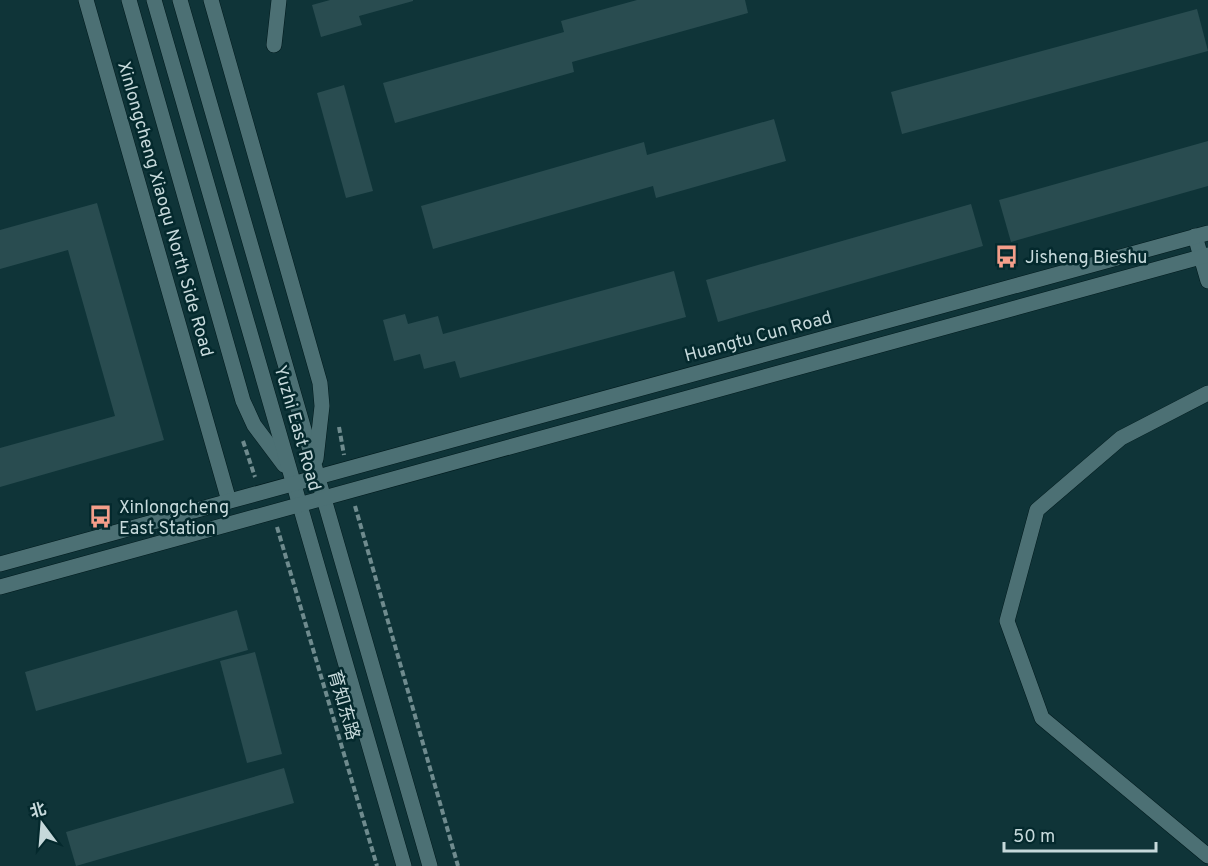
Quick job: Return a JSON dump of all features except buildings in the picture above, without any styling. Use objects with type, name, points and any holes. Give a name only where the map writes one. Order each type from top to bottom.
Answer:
[{"type":"main road","name":"Xinlongcheng Xiaoqu North Side Road","points":[[86,0],[229,501]]},
{"type":"main road","points":[[129,0],[243,400],[254,425],[294,483]]},
{"type":"main road","name":"Yuzhi East Road","points":[[154,0],[404,866]]},
{"type":"main road","name":"Yuzhi East Road","points":[[180,0],[430,866]]},
{"type":"main road","points":[[211,0],[320,383],[322,406],[317,451],[318,477]]},
{"type":"main road","points":[[274,45],[279,0]]},
{"type":"main road","points":[[1201,234],[1208,281]]},
{"type":"main road","name":"Huangtu Cun Road","points":[[0,564],[1201,234]]},
{"type":"main road","points":[[0,587],[1205,256]]},
{"type":"main road","points":[[1208,393],[1121,438],[1037,510],[1006,621],[1041,718],[1208,856]]},
{"type":"path","points":[[363,532],[458,866]]},
{"type":"path","name":"育知东路","points":[[286,552],[377,866]]},
{"type":"place","name":"Jisheng Bieshu","points":[[1007,257]]},
{"type":"place","name":"Xinlongcheng East Station","points":[[101,517]]}]
